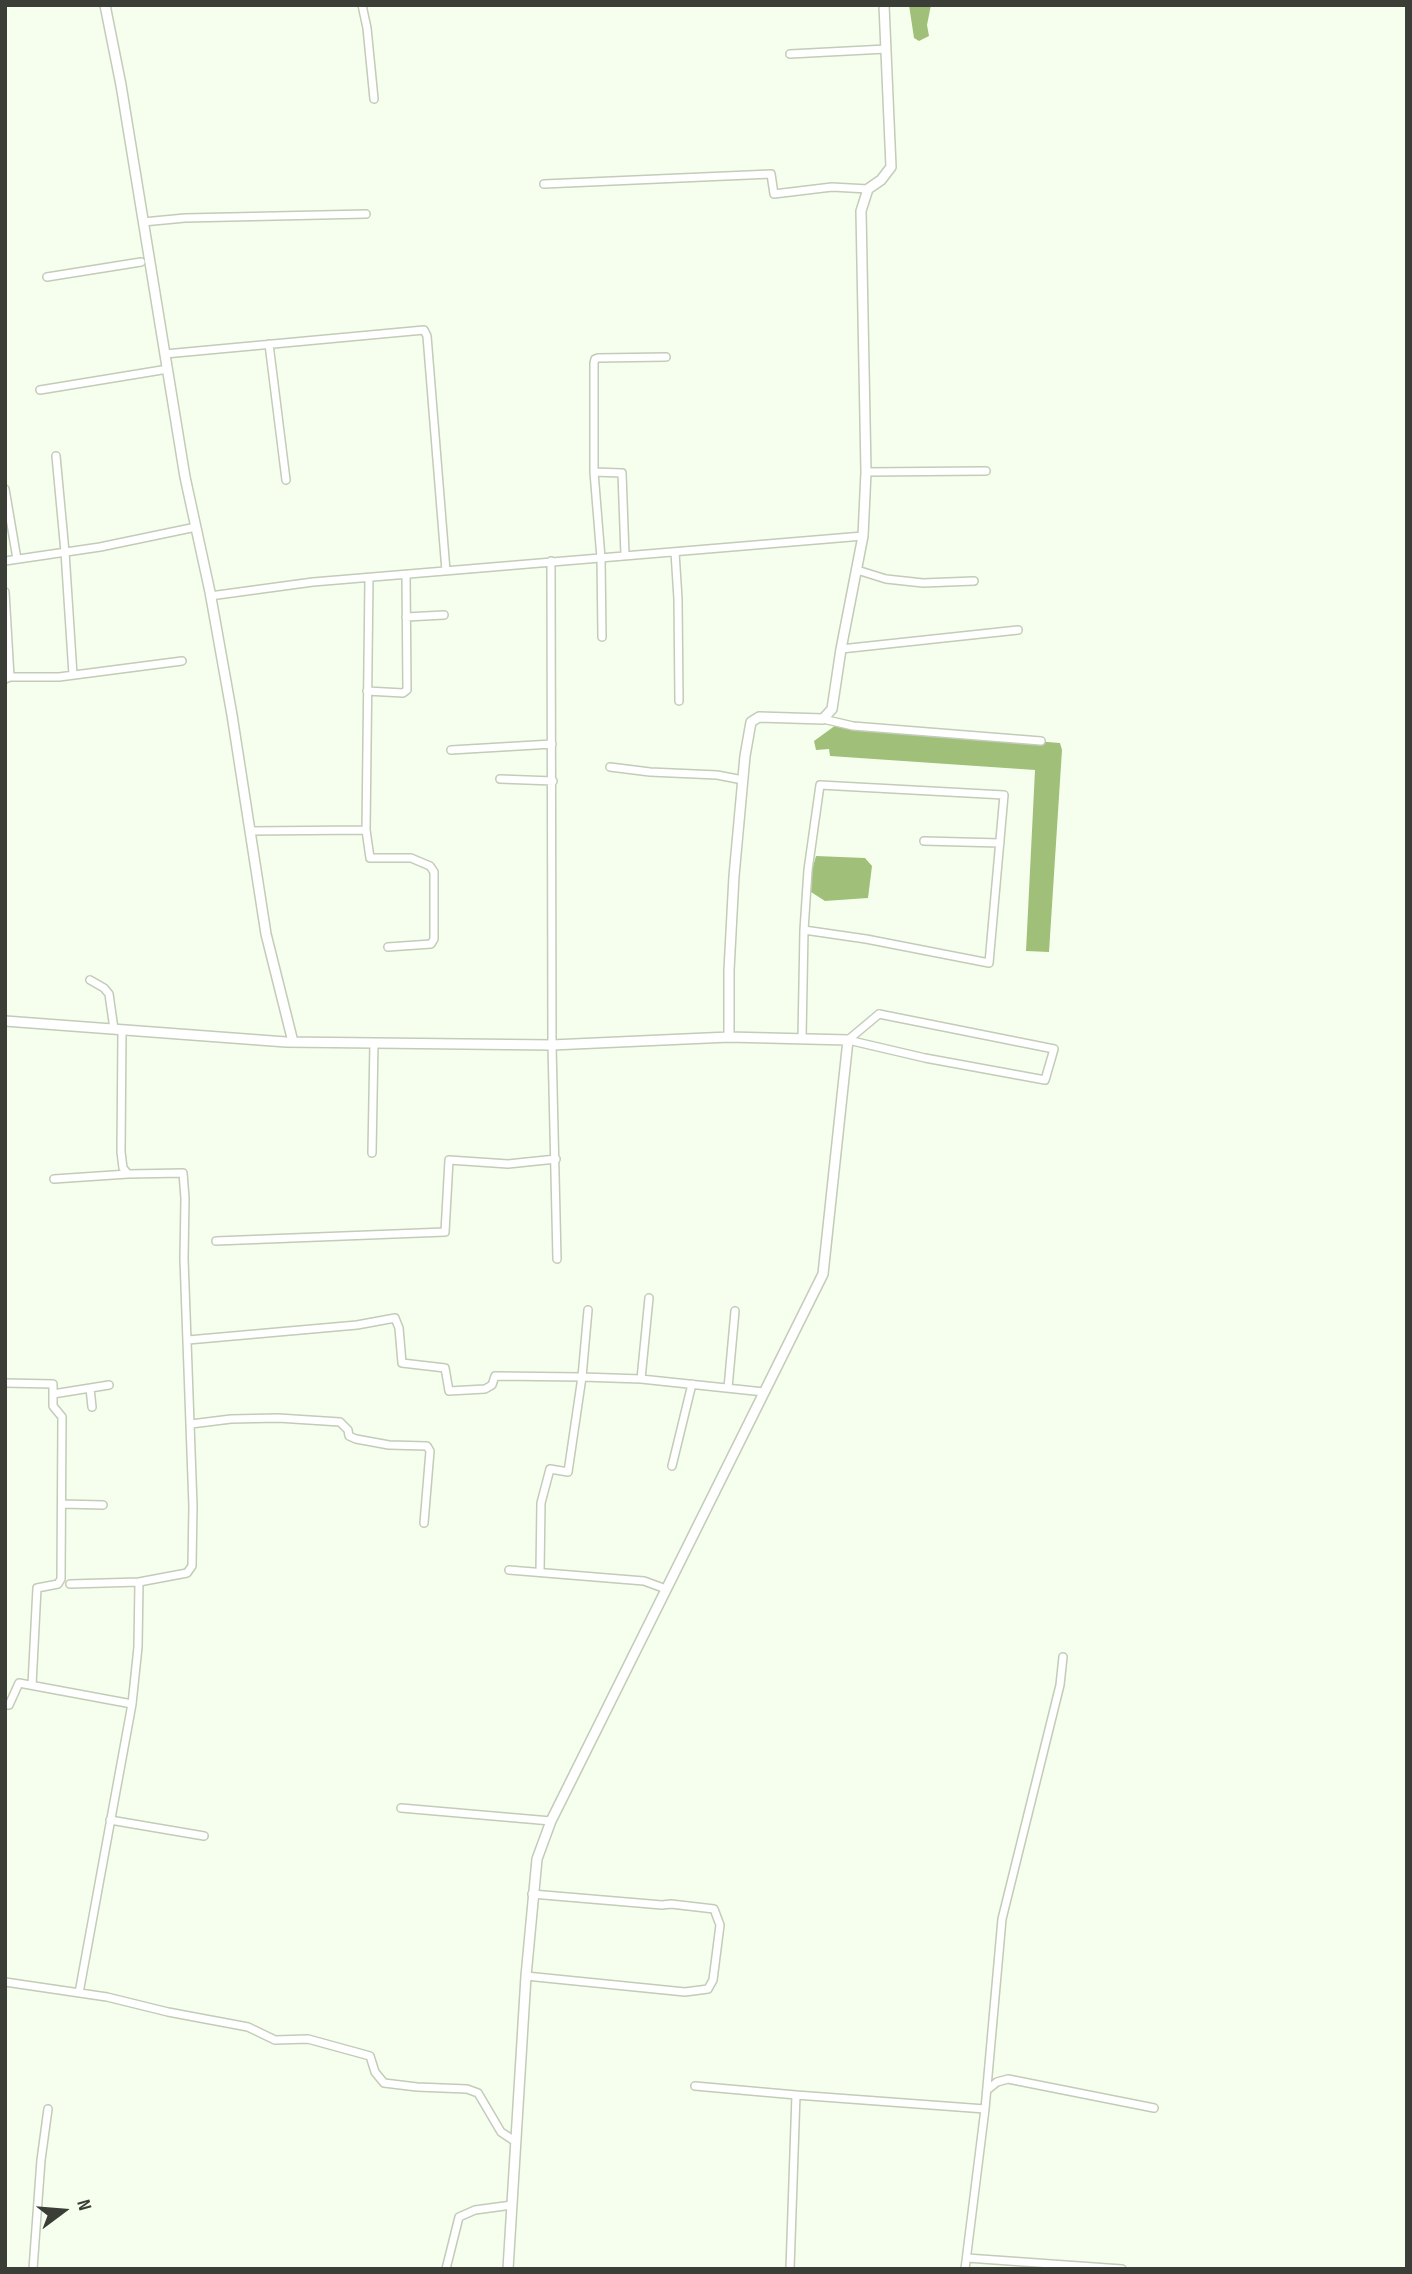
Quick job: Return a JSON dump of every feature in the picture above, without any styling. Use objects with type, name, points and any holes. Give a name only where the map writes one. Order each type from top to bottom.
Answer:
[{"type":"street","points":[[105,5],[167,369],[211,596],[266,934],[293,1042]]},
{"type":"street","points":[[362,5],[374,99]]},
{"type":"street","points":[[823,719],[832,709],[863,536],[866,472],[861,211],[868,189],[881,180],[891,167],[884,5]]},
{"type":"street","points":[[790,54],[886,49]]},
{"type":"street","points":[[544,184],[771,174],[774,194],[832,187],[868,189]]},
{"type":"street","points":[[143,222],[185,218],[366,214]]},
{"type":"street","points":[[47,277],[141,262]]},
{"type":"street","points":[[165,354],[424,330],[427,336],[446,571]]},
{"type":"street","points":[[269,344],[286,480]]},
{"type":"street","points":[[603,637],[601,558],[594,472],[595,359],[666,357]]},
{"type":"street","points":[[40,390],[167,369]]},
{"type":"street","points":[[55,457],[65,552],[73,675]]},
{"type":"street","points":[[866,472],[986,471]]},
{"type":"street","points":[[594,472],[622,473],[625,555]]},
{"type":"street","points":[[5,489],[17,559]]},
{"type":"street","points":[[5,561],[100,547],[196,527]]},
{"type":"street","points":[[211,596],[313,582],[863,536]]},
{"type":"street","points":[[675,552],[679,701]]},
{"type":"street","points":[[551,561],[552,1045],[557,1259]]},
{"type":"street","points":[[857,570],[886,579],[923,583],[974,581]]},
{"type":"street","points":[[368,691],[403,693],[407,690],[406,575]]},
{"type":"street","points":[[369,578],[366,830],[370,858],[411,858],[430,866],[434,872],[434,939],[431,944],[387,947]]},
{"type":"street","points":[[5,592],[8,678],[73,675],[182,661]]},
{"type":"street","points":[[406,617],[444,615]]},
{"type":"street","points":[[841,649],[1018,630]]},
{"type":"street","points":[[729,1037],[734,876],[751,722],[759,717],[823,719],[853,726],[1041,741]]},
{"type":"street","points":[[451,750],[552,744]]},
{"type":"street","points":[[610,767],[717,775],[743,780]]},
{"type":"street","points":[[500,779],[553,781]]},
{"type":"street","points":[[802,1038],[804,930],[808,870],[820,785],[1004,795],[989,963],[804,930]]},
{"type":"street","points":[[250,831],[366,830]]},
{"type":"street","points":[[924,841],[1000,844]]},
{"type":"street","points":[[90,980],[109,994],[118,1030],[121,1152],[123,1168],[128,1174]]},
{"type":"street","points":[[5,1021],[293,1042],[552,1045],[729,1037],[848,1040],[925,1058],[1045,1080],[1054,1049],[879,1014],[848,1040],[823,1274],[551,1821],[537,1859],[526,1976],[508,2269]]},
{"type":"street","points":[[372,1153],[374,1043]]},
{"type":"street","points":[[216,1241],[444,1232],[449,1160],[508,1164],[556,1159]]},
{"type":"street","points":[[54,1179],[183,1173],[185,1198],[184,1259],[191,1424],[192,1566],[187,1573],[139,1582],[71,1584]]},
{"type":"street","points":[[640,1379],[649,1298]]},
{"type":"street","points":[[540,1572],[541,1503],[550,1469],[568,1472],[582,1377],[588,1310]]},
{"type":"street","points":[[728,1388],[735,1311]]},
{"type":"street","points":[[188,1340],[356,1325],[395,1318],[399,1328],[402,1363],[445,1368],[449,1391],[485,1389],[492,1385],[495,1376],[640,1379],[764,1392]]},
{"type":"street","points":[[5,1383],[53,1384],[54,1410],[61,1414],[62,1418],[61,1579],[58,1584],[37,1588],[32,1685]]},
{"type":"street","points":[[672,1466],[692,1384]]},
{"type":"street","points":[[53,1394],[110,1385]]},
{"type":"street","points":[[90,1388],[92,1407]]},
{"type":"street","points":[[191,1424],[231,1419],[278,1418],[341,1422],[348,1430],[349,1436],[356,1439],[389,1445],[427,1446],[430,1451],[424,1523]]},
{"type":"street","points":[[62,1504],[103,1505]]},
{"type":"street","points":[[509,1570],[644,1581],[666,1589]]},
{"type":"street","points":[[79,1993],[132,1704],[138,1647],[139,1582]]},
{"type":"street","points":[[965,2269],[985,2109],[1002,1919],[1060,1685],[1063,1657]]},
{"type":"street","points":[[5,1705],[9,1705],[19,1683],[132,1704]]},
{"type":"street","points":[[401,1808],[551,1821]]},
{"type":"street","points":[[110,1820],[204,1836]]},
{"type":"street","points":[[526,1976],[685,1992],[708,1989],[713,1980],[720,1925],[714,1909],[532,1894]]},
{"type":"street","points":[[5,1982],[79,1993],[248,2027],[275,2040],[308,2039],[370,2056],[375,2072],[384,2083],[478,2092],[501,2132],[516,2142]]},
{"type":"street","points":[[987,2090],[997,2082],[1008,2080],[1154,2108]]},
{"type":"street","points":[[695,2085],[985,2109]]},
{"type":"street","points":[[790,2269],[796,2095]]},
{"type":"street","points":[[33,2269],[41,2160],[48,2109]]},
{"type":"street","points":[[446,2269],[459,2217],[475,2210],[512,2205]]},
{"type":"street","points":[[967,2258],[1122,2269]]},
{"type":"shaded area","points":[[909,5],[931,5],[927,25],[929,36],[919,41],[914,38]]},
{"type":"shaded area","points":[[836,725],[1060,743],[1062,750],[1049,952],[1026,951],[1035,770],[830,756],[829,749],[816,750],[814,741]]},
{"type":"shaded area","points":[[816,856],[865,858],[872,866],[868,898],[825,901],[811,892],[811,873]]}]
